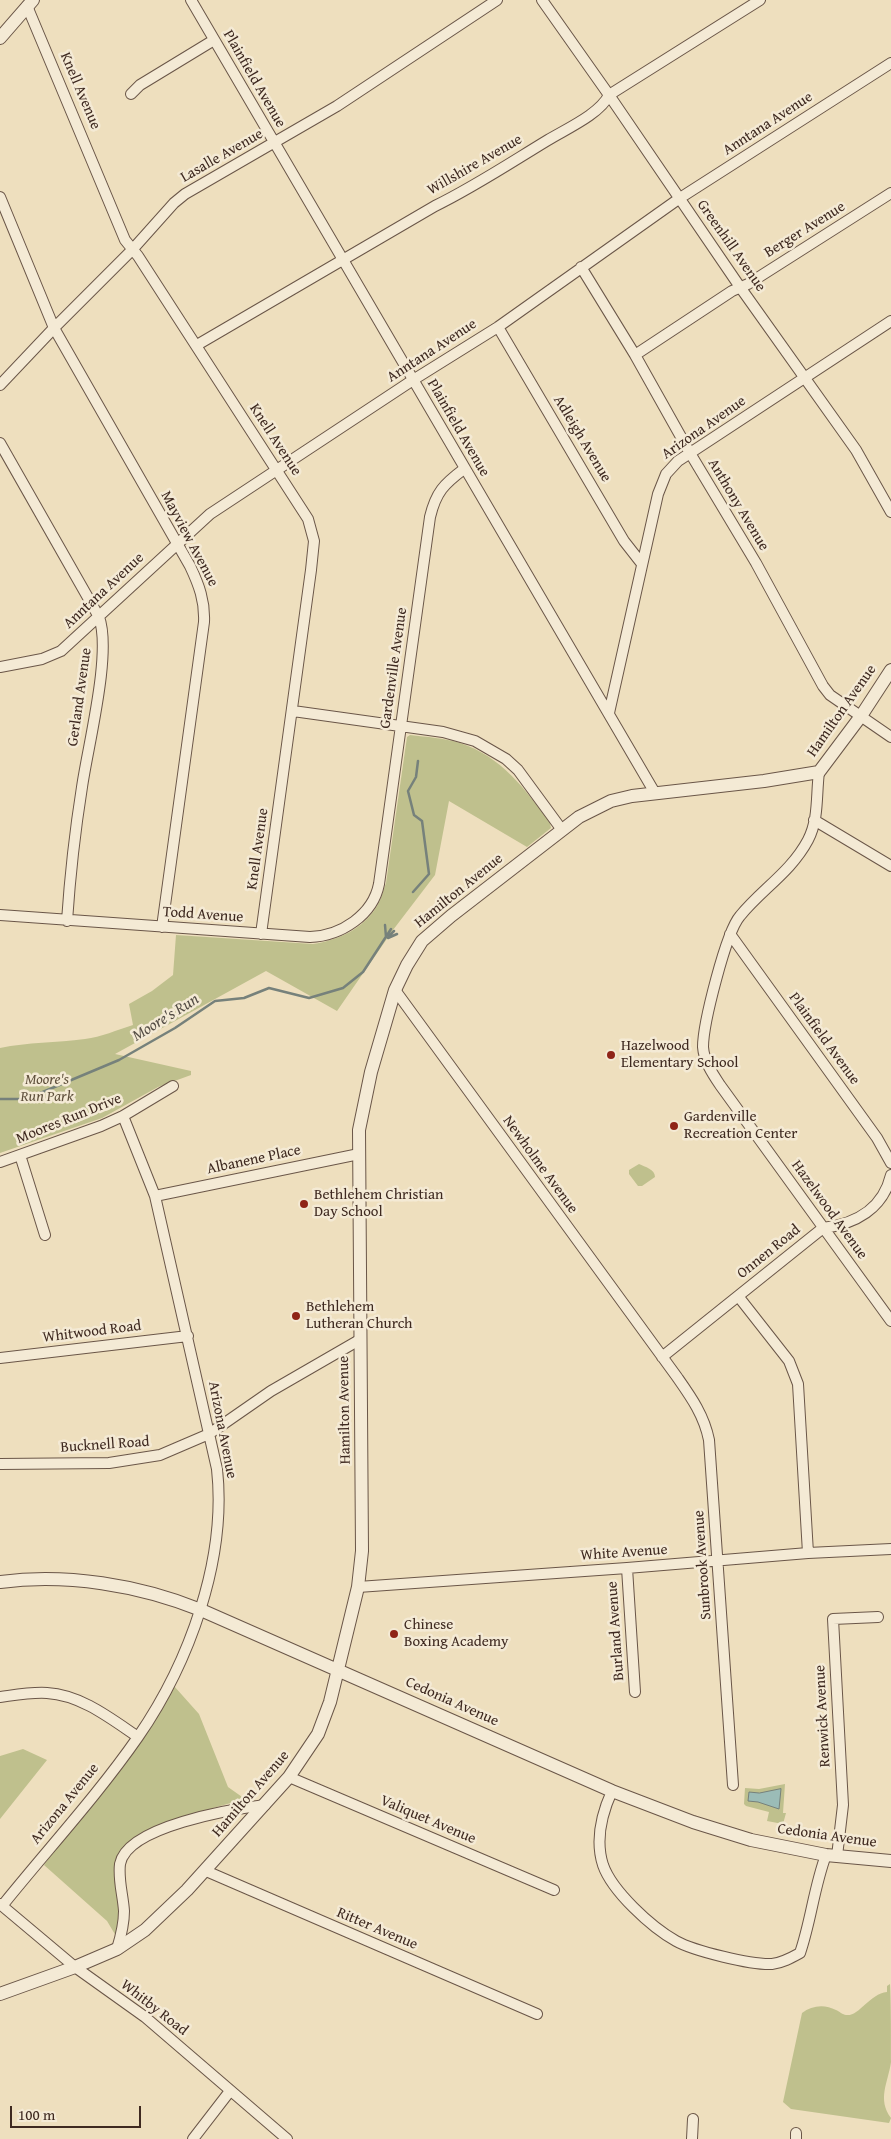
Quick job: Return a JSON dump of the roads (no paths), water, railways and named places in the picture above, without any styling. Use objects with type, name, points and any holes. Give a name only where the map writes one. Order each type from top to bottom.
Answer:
[{"type":"street","name":"Plainfield Avenue","points":[[191,0],[655,793]]},
{"type":"street","name":"Lasalle Avenue","points":[[0,384],[132,250],[174,203],[185,194],[364,89],[497,0]]},
{"type":"street","name":"Greenhill Avenue","points":[[542,0],[610,95],[740,286],[806,376],[856,450],[891,512]]},
{"type":"street","name":"Willshire Avenue","points":[[197,346],[435,206],[462,193],[574,125],[606,102],[610,95],[760,0]]},
{"type":"street","points":[[0,38],[30,3]]},
{"type":"street","name":"Knell Avenue","points":[[30,3],[126,240],[197,346],[308,519],[314,541],[293,711],[261,934]]},
{"type":"street","points":[[131,94],[140,85],[214,40]]},
{"type":"street","name":"Anntana Avenue","points":[[0,667],[54,655],[61,651],[210,514],[276,469],[498,326],[680,198],[891,63]]},
{"type":"street","name":"Berger Avenue","points":[[635,356],[740,286],[748,284],[891,194]]},
{"type":"street","name":"Mayview Avenue","points":[[0,197],[54,328],[199,585],[205,609],[162,927]]},
{"type":"street","name":"Anthony Avenue","points":[[581,267],[756,563],[823,686],[830,695],[891,737]]},
{"type":"street","name":"Arizona Avenue","points":[[608,713],[662,480],[678,461],[891,321]]},
{"type":"street","name":"Adleigh Avenue","points":[[498,326],[624,541],[642,564]]},
{"type":"street","name":"Gerland Avenue","points":[[0,443],[99,617],[104,634],[104,647],[71,866],[67,921]]},
{"type":"street","name":"Gardenville Avenue","points":[[379,884],[432,509],[439,490],[464,469]]},
{"type":"street","name":"Hamilton Avenue","points":[[0,1994],[75,1967],[117,1949],[159,1918],[265,1805],[289,1777],[318,1734],[330,1702],[358,1587],[363,1531],[359,1130],[368,1087],[395,990],[407,964],[422,941],[457,911],[579,817],[611,801],[655,793],[764,781],[819,772],[891,670]]},
{"type":"street","points":[[293,711],[458,735],[475,741],[506,759],[523,777],[562,830]]},
{"type":"street","name":"Hazelwood Avenue","points":[[819,772],[814,820],[807,841],[787,871],[740,916],[730,934],[720,967],[704,1036],[704,1057],[720,1085],[891,1320]]},
{"type":"street","points":[[814,820],[891,866]]},
{"type":"street","name":"Todd Avenue","points":[[0,915],[261,934],[319,936],[337,931],[354,922],[365,912],[376,896],[379,884]]},
{"type":"street","name":"Plainfield Avenue","points":[[730,934],[873,1132],[891,1163]]},
{"type":"street","name":"Newholme Avenue","points":[[395,990],[662,1357]]},
{"type":"street","name":"Moores Run Drive","points":[[0,1162],[102,1126],[123,1116],[173,1086]]},
{"type":"street","name":"Arizona Avenue","points":[[1,1905],[87,1802],[138,1737],[166,1688],[200,1610],[214,1547],[219,1487],[217,1469],[155,1196],[123,1116]]},
{"type":"street","name":"Albanene Place","points":[[155,1196],[359,1154]]},
{"type":"street","points":[[20,1155],[45,1235]]},
{"type":"street","name":"Onnen Road","points":[[662,1357],[823,1228],[844,1224],[872,1209],[885,1192],[891,1176]]},
{"type":"street","points":[[738,1296],[790,1361],[798,1384],[808,1553]]},
{"type":"street","name":"Whitwood Road","points":[[0,1358],[188,1336]]},
{"type":"street","name":"Bucknell Road","points":[[0,1464],[79,1464],[160,1456],[209,1434],[271,1391],[361,1339]]},
{"type":"street","name":"Sunbrook Avenue","points":[[662,1357],[691,1397],[706,1422],[709,1440],[716,1562],[734,1785]]},
{"type":"street","name":"White Avenue","points":[[358,1587],[716,1562],[808,1553],[891,1549]]},
{"type":"street","name":"Burland Avenue","points":[[627,1568],[635,1692]]},
{"type":"street","name":"Cedonia Avenue","points":[[0,1582],[52,1580],[108,1585],[162,1596],[200,1610],[612,1791],[693,1822],[737,1836],[831,1856],[891,1861]]},
{"type":"street","name":"Renwick Avenue","points":[[831,1856],[843,1805],[834,1619],[878,1617]]},
{"type":"street","points":[[0,1697],[33,1694],[60,1695],[90,1706],[138,1737]]},
{"type":"street","name":"Valiquet Avenue","points":[[289,1777],[554,1890]]},
{"type":"street","points":[[612,1791],[601,1826],[602,1863],[608,1876],[617,1889],[645,1917],[676,1941],[702,1951],[756,1963],[771,1964],[788,1960],[800,1953],[816,1884],[831,1856]]},
{"type":"street","points":[[117,1949],[124,1912],[120,1862],[130,1849],[147,1837],[173,1825],[227,1810],[265,1805]]},
{"type":"street","name":"Ritter Avenue","points":[[206,1870],[537,2014]]},
{"type":"street","name":"Whitby Road","points":[[1,1905],[75,1967],[145,2017],[287,2139]]},
{"type":"street","points":[[193,2139],[230,2091]]},
{"type":"street","points":[[692,2139],[693,2119]]},
{"type":"water","points":[[781,1789],[779,1809],[758,1802],[748,1801],[749,1792],[759,1793]]},
{"type":"waterway","points":[[413,892],[429,874],[422,821],[414,815],[408,791],[416,777],[418,761]]},
{"type":"waterway","name":"Moore's Run","points":[[385,925],[386,937]]},
{"type":"waterway","name":"Moore's Run","points":[[0,1099],[26,1099],[119,1060],[175,1028],[215,1001],[244,998],[269,988],[309,998],[343,988],[363,972],[391,929]]},
{"type":"waterway","name":"Moore's Run","points":[[389,936],[394,931]]},
{"type":"waterway","name":"Moore's Run","points":[[388,938],[397,934]]},
{"type":"place","name":"Hazelwood Elementary School","points":[[611,1055]]},
{"type":"place","name":"Gardenville Recreation Center","points":[[674,1126]]},
{"type":"place","name":"Bethlehem Christian Day School","points":[[304,1204]]},
{"type":"place","name":"Bethlehem Lutheran Church","points":[[296,1316]]},
{"type":"place","name":"Chinese Boxing Academy","points":[[394,1634]]},
{"type":"park label","name":"Moore's Run Park","points":[[47,1088]]}]
